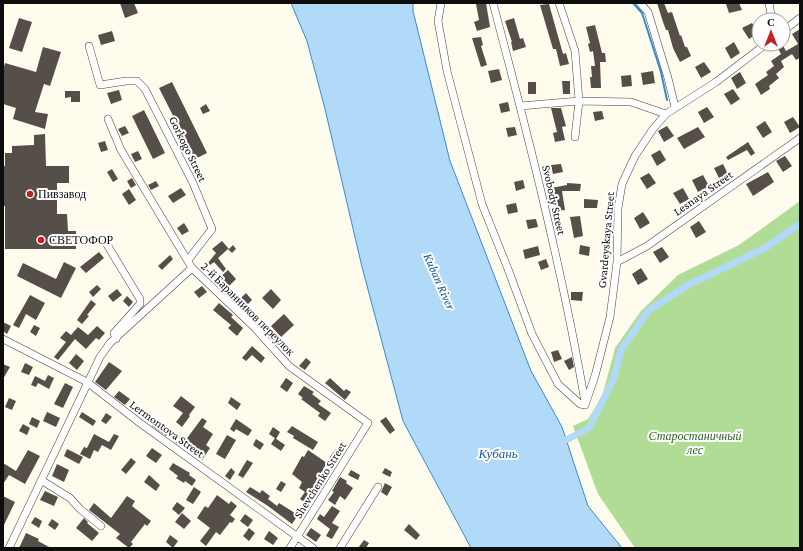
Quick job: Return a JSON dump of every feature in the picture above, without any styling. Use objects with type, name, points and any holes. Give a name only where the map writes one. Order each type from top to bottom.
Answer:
[{"type":"street","points":[[440,3],[438,21],[447,71],[482,204],[532,334],[558,384],[580,404],[586,404]]},
{"type":"street","name":"Svobody Street","points":[[493,3],[520,106],[565,300],[586,404]]},
{"type":"street","points":[[559,3],[575,51],[579,101],[575,137]]},
{"type":"street","points":[[640,3],[648,12],[675,107]]},
{"type":"street","points":[[791,25],[800,18]]},
{"type":"street","name":"Gorkogo Street","points":[[89,46],[100,85],[137,81],[145,89],[193,183],[212,229],[188,260]]},
{"type":"street","name":"Gvardeyskaya Street","points":[[586,404],[595,376],[610,317],[617,262],[618,208],[622,184],[635,156],[653,129],[666,114],[716,82],[755,52]]},
{"type":"street","points":[[520,106],[579,101],[631,102],[666,114]]},
{"type":"street","name":"2-й Баранников переулок","points":[[108,119],[121,150],[192,268],[254,327],[289,366],[368,423]]},
{"type":"street","name":"Lesnaya Street","points":[[617,262],[647,246],[800,138]]},
{"type":"street","points":[[106,243],[140,299],[140,304],[114,333],[116,339]]},
{"type":"street","points":[[9,548],[100,356],[110,343],[192,268]]},
{"type":"street","name":"Lermontova Street","points":[[3,338],[87,382],[134,420],[313,548]]},
{"type":"street","name":"Shevchenko Street","points":[[290,548],[368,423]]},
{"type":"street","points":[[41,480],[70,498],[80,510],[101,526]]},
{"type":"street","points":[[340,548],[378,487]]},
{"type":"green space","name":"Старостаничный лес","points":[[800,201],[800,548],[635,548],[598,494],[573,426],[588,419],[602,397],[615,348],[641,311],[678,275],[739,245]]},
{"type":"water","name":"Кубань","points":[[291,3],[413,3],[413,11],[450,161],[531,371],[562,427],[588,506],[622,548],[471,548],[403,421],[362,267],[325,109],[307,41]]},
{"type":"building","points":[[120,3],[134,3],[138,13],[125,18]]},
{"type":"building","points":[[486,3],[490,27],[477,31],[474,22],[479,20],[476,4]]},
{"type":"building","points":[[657,3],[664,3],[668,13],[672,12],[680,36],[681,35],[685,47],[687,47],[691,56],[680,62],[673,48],[668,30],[666,30]]},
{"type":"building","points":[[739,3],[742,10],[729,13],[726,4]]},
{"type":"building","points":[[549,4],[563,54],[566,53],[569,64],[560,66],[556,49],[553,49],[540,5]]},
{"type":"building","points":[[19,18],[32,22],[22,52],[9,48]]},
{"type":"building","points":[[514,18],[520,39],[523,38],[526,47],[513,51],[512,42],[505,21]]},
{"type":"building","points":[[751,24],[751,38],[749,39],[742,28]]},
{"type":"building","points":[[595,25],[602,53],[605,53],[606,62],[600,62],[601,88],[591,88],[591,66],[595,66],[593,51],[590,52],[588,44],[590,43],[586,27]]},
{"type":"building","points":[[800,29],[800,58],[796,60],[792,54],[781,61],[784,67],[776,74],[779,78],[769,86],[770,89],[761,95],[755,84],[768,75],[766,72],[774,66],[771,61],[781,54],[780,52],[791,52],[791,48],[798,44],[792,34]]},
{"type":"building","points":[[112,31],[115,41],[101,45],[98,35]]},
{"type":"building","points":[[481,37],[483,45],[481,46],[487,65],[481,67],[472,38]]},
{"type":"building","points":[[734,42],[740,53],[731,59],[725,48]]},
{"type":"building","points":[[43,47],[61,52],[50,86],[44,84],[35,112],[48,114],[45,129],[13,119],[16,108],[3,104],[3,71],[5,63],[36,72]]},
{"type":"building","points":[[704,62],[711,72],[701,78],[695,67]]},
{"type":"building","points":[[499,69],[502,80],[491,83],[488,71]]},
{"type":"building","points":[[653,71],[655,83],[643,85],[641,73]]},
{"type":"building","points":[[740,72],[746,83],[737,89],[731,78]]},
{"type":"building","points":[[631,75],[632,86],[622,87],[621,76]]},
{"type":"building","points":[[562,81],[570,81],[570,94],[563,94]]},
{"type":"building","points":[[172,82],[207,153],[195,159],[159,88]]},
{"type":"building","points":[[528,82],[536,82],[536,94],[528,94]]},
{"type":"building","points":[[733,89],[740,99],[731,105],[724,94]]},
{"type":"building","points":[[119,90],[122,100],[111,104],[107,93]]},
{"type":"building","points":[[65,91],[80,91],[80,102],[71,102],[71,97],[65,98]]},
{"type":"building","points":[[508,102],[510,111],[501,113],[499,104]]},
{"type":"building","points":[[206,104],[210,111],[203,114],[200,108]]},
{"type":"building","points":[[707,107],[714,117],[704,123],[698,112]]},
{"type":"building","points":[[551,108],[561,108],[566,126],[562,127],[565,140],[555,142],[553,133],[557,132]]},
{"type":"building","points":[[144,110],[165,153],[153,159],[132,116]]},
{"type":"building","points":[[602,111],[604,119],[595,121],[593,112]]},
{"type":"building","points":[[793,117],[800,127],[790,133],[784,122]]},
{"type":"building","points":[[765,121],[772,132],[763,138],[756,127]]},
{"type":"building","points":[[125,126],[129,133],[122,136],[118,129]]},
{"type":"building","points":[[667,126],[674,136],[664,142],[658,131]]},
{"type":"building","points":[[515,127],[517,135],[508,137],[506,128]]},
{"type":"building","points":[[698,127],[705,137],[684,149],[677,138]]},
{"type":"building","points":[[45,134],[46,166],[69,166],[69,183],[57,183],[57,214],[67,214],[68,231],[76,231],[76,249],[5,249],[3,166],[5,166],[5,153],[12,153],[12,146],[34,145],[34,135]]},
{"type":"building","points":[[105,141],[108,150],[101,152],[98,143]]},
{"type":"building","points":[[748,142],[755,153],[751,156],[747,150],[728,160],[726,157]]},
{"type":"building","points":[[660,150],[666,160],[657,166],[651,155]]},
{"type":"building","points":[[138,151],[142,159],[135,162],[131,154]]},
{"type":"building","points":[[785,156],[792,166],[783,172],[776,161]]},
{"type":"building","points":[[561,164],[563,172],[553,174],[551,165]]},
{"type":"building","points":[[723,164],[729,176],[720,180],[714,168]]},
{"type":"building","points":[[112,169],[118,179],[113,182],[107,172]]},
{"type":"building","points":[[768,172],[774,182],[753,196],[746,184]]},
{"type":"building","points":[[649,173],[656,183],[647,189],[640,178]]},
{"type":"building","points":[[703,175],[709,186],[698,192],[692,180]]},
{"type":"building","points":[[132,178],[136,185],[131,188],[127,181]]},
{"type":"building","points":[[523,180],[525,188],[516,191],[514,182]]},
{"type":"building","points":[[156,181],[159,186],[151,190],[148,185]]},
{"type":"building","points":[[567,183],[581,184],[580,191],[562,191],[565,210],[556,211],[551,188],[567,185]]},
{"type":"building","points":[[181,188],[186,195],[173,203],[168,196]]},
{"type":"building","points":[[683,188],[689,199],[680,204],[673,193]]},
{"type":"building","points":[[129,189],[136,200],[129,205],[122,194]]},
{"type":"building","points":[[584,199],[598,200],[597,208],[584,208]]},
{"type":"building","points":[[516,203],[518,212],[508,214],[506,205]]},
{"type":"building","points":[[643,212],[650,223],[640,229],[634,218]]},
{"type":"building","points":[[580,216],[583,236],[574,238],[570,217]]},
{"type":"building","points":[[536,219],[538,227],[528,229],[526,220]]},
{"type":"building","points":[[699,221],[706,232],[696,238],[690,227]]},
{"type":"building","points":[[184,223],[189,231],[182,235],[177,228]]},
{"type":"building","points":[[222,241],[229,249],[233,245],[236,249],[232,253],[228,249],[218,258],[226,269],[223,272],[214,262],[210,265],[208,263],[216,253],[212,249]]},
{"type":"building","points":[[580,245],[590,247],[589,256],[579,254]]},
{"type":"building","points":[[538,246],[540,255],[525,259],[523,250]]},
{"type":"building","points":[[662,247],[669,257],[660,263],[653,252]]},
{"type":"building","points":[[99,252],[104,258],[86,273],[80,267]]},
{"type":"building","points":[[170,255],[173,259],[162,270],[158,266]]},
{"type":"building","points":[[546,259],[549,267],[541,270],[538,262]]},
{"type":"building","points":[[64,262],[76,268],[61,298],[17,276],[23,263],[56,279]]},
{"type":"building","points":[[641,268],[648,279],[638,285],[632,274]]},
{"type":"building","points":[[228,270],[236,279],[227,288],[219,278]]},
{"type":"building","points":[[97,285],[101,289],[93,297],[89,292]]},
{"type":"building","points":[[202,286],[207,292],[199,298],[194,292]]},
{"type":"building","points":[[117,289],[122,295],[113,302],[108,296]]},
{"type":"building","points":[[271,289],[281,300],[273,309],[262,298]]},
{"type":"building","points":[[571,292],[583,292],[582,301],[571,300]]},
{"type":"building","points":[[246,293],[252,300],[244,308],[238,301]]},
{"type":"building","points":[[30,295],[45,303],[36,320],[26,314],[19,328],[13,325]]},
{"type":"building","points":[[127,296],[133,302],[129,307],[123,301]]},
{"type":"building","points":[[91,300],[96,304],[82,324],[77,320]]},
{"type":"building","points":[[219,303],[233,315],[231,317],[243,328],[237,336],[228,328],[231,325],[213,310]]},
{"type":"building","points":[[284,314],[294,325],[281,337],[271,326]]},
{"type":"building","points":[[3,322],[11,326],[7,334],[3,331]]},
{"type":"building","points":[[34,325],[40,328],[36,336],[30,332]]},
{"type":"building","points":[[97,326],[105,333],[99,340],[96,338],[86,349],[75,339],[58,360],[54,357],[66,342],[60,338],[66,331],[71,335],[78,327],[88,335]]},
{"type":"building","points":[[252,346],[265,358],[261,363],[252,355],[246,361],[242,358]]},
{"type":"building","points":[[558,350],[562,359],[554,362],[551,352]]},
{"type":"building","points":[[76,354],[84,361],[77,370],[69,363]]},
{"type":"building","points":[[572,357],[574,367],[569,370],[564,361]]},
{"type":"building","points":[[306,358],[311,362],[305,370],[299,366]]},
{"type":"building","points":[[109,362],[122,371],[106,390],[95,382]]},
{"type":"building","points":[[25,363],[33,367],[29,375],[21,372]]},
{"type":"building","points":[[3,364],[10,367],[3,379]]},
{"type":"building","points":[[48,375],[54,378],[49,389],[38,383],[36,387],[31,385],[35,376],[45,381]]},
{"type":"building","points":[[286,378],[293,383],[287,392],[280,387]]},
{"type":"building","points":[[330,378],[344,391],[346,389],[351,392],[345,400],[325,383]]},
{"type":"building","points":[[65,383],[73,387],[63,408],[54,404]]},
{"type":"building","points":[[304,386],[314,392],[312,394],[321,401],[318,404],[331,413],[325,421],[318,416],[320,413],[301,399],[303,398],[298,394]]},
{"type":"building","points":[[119,391],[130,399],[125,405],[114,397]]},
{"type":"building","points":[[181,396],[195,407],[182,427],[176,422],[183,413],[173,406]]},
{"type":"building","points":[[231,397],[241,404],[237,410],[228,403]]},
{"type":"building","points":[[9,398],[16,401],[12,410],[5,407]]},
{"type":"building","points":[[47,412],[60,418],[56,427],[43,421]]},
{"type":"building","points":[[82,412],[96,421],[93,426],[79,417]]},
{"type":"building","points":[[106,413],[112,417],[106,424],[101,421]]},
{"type":"building","points":[[32,417],[40,421],[37,428],[29,424]]},
{"type":"building","points":[[386,417],[395,430],[390,434],[380,421]]},
{"type":"building","points":[[202,418],[207,421],[203,427],[213,434],[206,445],[210,448],[202,460],[197,456],[200,451],[185,441]]},
{"type":"building","points":[[157,419],[171,430],[166,436],[152,426]]},
{"type":"building","points":[[236,419],[252,430],[248,436],[236,429],[234,432],[230,429]]},
{"type":"building","points":[[23,424],[30,428],[27,435],[19,431]]},
{"type":"building","points":[[292,426],[318,442],[313,450],[293,438],[294,436],[287,432]]},
{"type":"building","points":[[273,427],[280,432],[276,439],[269,434]]},
{"type":"building","points":[[94,434],[109,442],[114,434],[119,436],[111,450],[102,445],[98,452],[94,450],[90,459],[80,454],[84,447],[87,448]]},
{"type":"building","points":[[227,435],[236,440],[225,459],[216,454]]},
{"type":"building","points":[[180,436],[185,439],[180,446],[175,442]]},
{"type":"building","points":[[275,438],[285,445],[281,451],[271,444]]},
{"type":"building","points":[[256,439],[264,444],[260,450],[253,445]]},
{"type":"building","points":[[152,448],[162,455],[156,463],[146,456]]},
{"type":"building","points":[[67,449],[83,457],[79,464],[64,456]]},
{"type":"building","points":[[336,449],[343,453],[336,463],[329,458]]},
{"type":"building","points":[[28,450],[40,456],[25,484],[9,475],[3,484],[3,463],[16,471]]},
{"type":"building","points":[[308,450],[327,463],[323,469],[325,470],[316,484],[321,486],[307,504],[300,499],[305,492],[299,488],[302,482],[292,474],[302,456],[304,457]]},
{"type":"building","points":[[131,458],[136,462],[126,474],[121,470]]},
{"type":"building","points":[[247,460],[253,463],[243,478],[238,475]]},
{"type":"building","points":[[173,463],[190,473],[189,475],[196,480],[192,486],[185,481],[184,483],[176,478],[178,476],[169,469]]},
{"type":"building","points":[[57,464],[69,470],[64,482],[52,476]]},
{"type":"building","points":[[231,468],[235,472],[230,480],[225,476]]},
{"type":"building","points":[[385,468],[392,472],[390,477],[382,473]]},
{"type":"building","points":[[351,470],[360,475],[358,480],[348,475]]},
{"type":"building","points":[[149,475],[160,485],[156,491],[144,482]]},
{"type":"building","points":[[340,477],[347,481],[346,483],[353,488],[345,500],[340,496],[335,505],[328,500],[334,492],[332,491]]},
{"type":"building","points":[[281,481],[286,484],[281,492],[276,489]]},
{"type":"building","points":[[385,483],[392,487],[387,496],[381,492]]},
{"type":"building","points":[[194,487],[201,492],[193,504],[186,500]]},
{"type":"building","points":[[250,487],[260,493],[262,490],[270,496],[268,499],[277,506],[279,503],[298,515],[292,524],[246,492]]},
{"type":"building","points":[[45,491],[58,497],[54,506],[40,500]]},
{"type":"building","points":[[217,495],[229,504],[231,501],[237,506],[230,515],[235,519],[232,523],[230,522],[220,535],[216,532],[206,546],[200,541],[210,528],[197,518],[205,506],[208,508]]},
{"type":"building","points":[[3,496],[15,502],[3,527]]},
{"type":"building","points":[[127,496],[135,501],[132,506],[151,521],[147,526],[145,524],[131,542],[133,544],[129,548],[116,538],[120,534],[89,510],[94,503],[111,518]]},
{"type":"building","points":[[177,502],[185,508],[179,515],[172,509]]},
{"type":"building","points":[[332,506],[340,511],[332,523],[339,527],[332,539],[326,536],[330,529],[317,519],[320,514],[324,517]]},
{"type":"building","points":[[182,513],[191,521],[184,529],[175,522]]},
{"type":"building","points":[[245,514],[253,520],[248,527],[240,521]]},
{"type":"building","points":[[35,517],[42,521],[39,528],[31,523]]},
{"type":"building","points":[[84,518],[88,522],[87,523],[99,533],[92,541],[76,528]]},
{"type":"building","points":[[52,519],[59,524],[55,530],[48,525]]},
{"type":"building","points":[[409,524],[420,535],[416,540],[404,530]]},
{"type":"building","points":[[249,528],[255,533],[249,541],[243,536]]},
{"type":"building","points":[[311,528],[321,535],[316,542],[306,535]]},
{"type":"building","points":[[269,531],[278,538],[273,545],[264,539]]},
{"type":"building","points":[[26,533],[39,539],[38,541],[51,548],[19,548]]},
{"type":"building","points":[[170,535],[178,541],[173,548],[166,542]]},
{"type":"building","points":[[364,540],[369,543],[366,548],[358,548]]},
{"type":"waterway","points":[[633,3],[642,13],[661,72],[667,100]]},
{"type":"waterway","points":[[566,440],[589,428],[614,378],[621,350],[648,311],[686,286],[765,248],[800,224]]},
{"type":"place","name":"Пивзавод","points":[[30,194]]},
{"type":"place","name":"СВЕТОФОР","points":[[41,240]]},
{"type":"water label","name":"Kuban River","points":[[440,281]]}]
